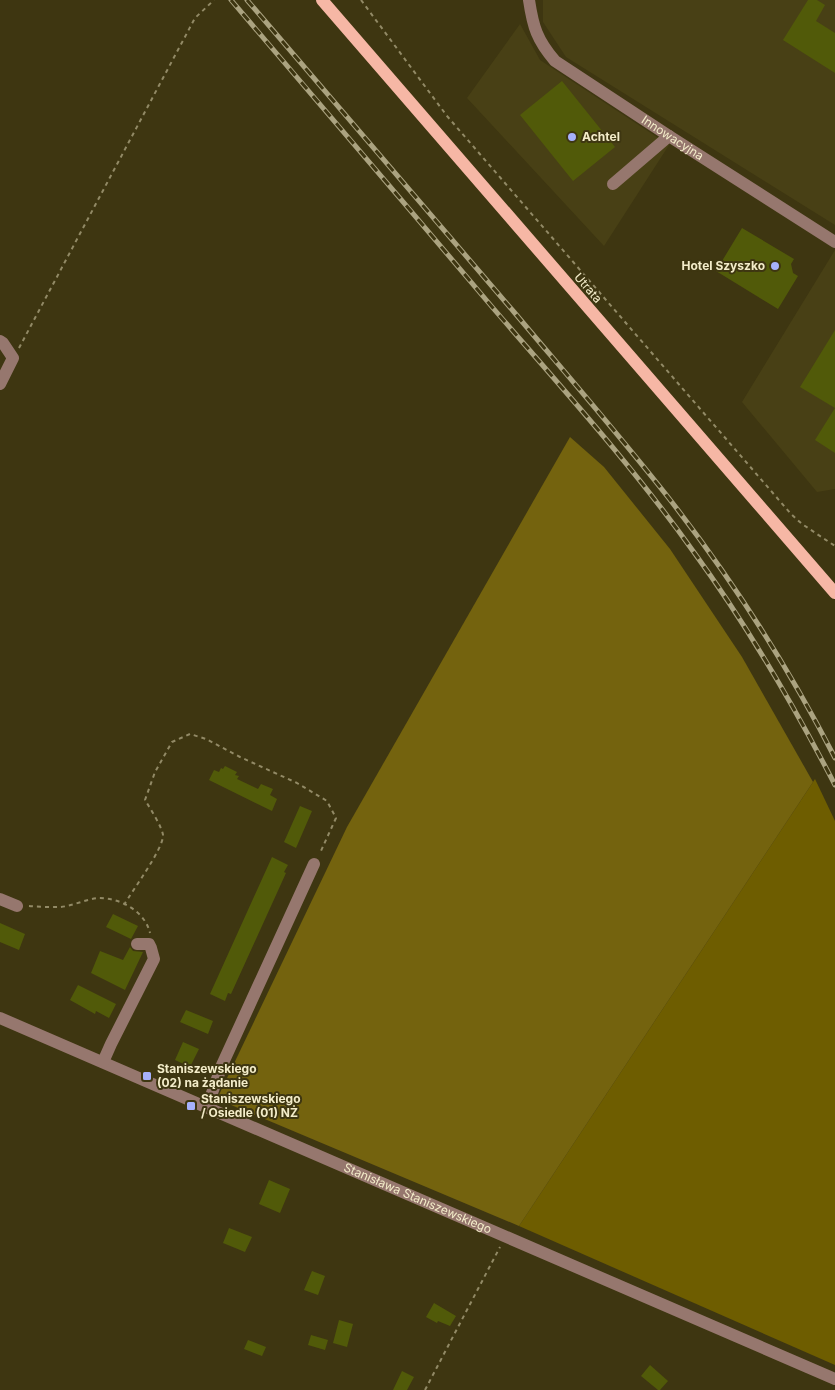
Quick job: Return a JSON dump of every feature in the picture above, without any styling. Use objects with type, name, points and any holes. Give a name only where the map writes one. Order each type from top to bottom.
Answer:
[{"type":"main road","name":"Utrata","points":[[322,0],[833,588]]},
{"type":"street","name":"Innowacyjna","points":[[529,0],[536,33],[544,48],[555,61],[835,242]]},
{"type":"street","points":[[614,184],[669,136]]},
{"type":"street","points":[[0,341],[14,358],[0,384]]},
{"type":"street","points":[[207,1107],[222,1065],[314,864]]},
{"type":"street","points":[[0,898],[17,906]]},
{"type":"street","points":[[103,1062],[154,959],[152,948],[149,944],[137,944]]},
{"type":"street","name":"Stanisława Staniszewskiego","points":[[0,1018],[835,1379]]},
{"type":"path","points":[[14,358],[195,18],[213,0]]},
{"type":"path","points":[[361,0],[446,116],[790,514],[835,546]]},
{"type":"path","points":[[124,905],[158,850],[163,836],[146,800],[154,772],[172,742],[190,734],[206,739],[297,783],[328,801],[336,818],[314,864]]},
{"type":"path","points":[[17,906],[62,907],[98,898],[117,900],[137,912],[145,920],[150,931],[152,948]]},
{"type":"path","points":[[425,1390],[505,1236]]},
{"type":"shaded area","points":[[543,0],[835,0],[835,225],[566,57],[543,22]]},
{"type":"shaded area","points":[[520,24],[540,60],[669,145],[604,246],[467,98]]},
{"type":"shaded area","points":[[835,250],[835,489],[817,492],[742,402]]},
{"type":"shaded area","points":[[570,437],[604,467],[670,549],[742,657],[813,782],[519,1226],[217,1099],[347,827]]},
{"type":"shaded area","points":[[815,779],[835,821],[835,1365],[519,1226]]},
{"type":"building","points":[[808,0],[817,0],[825,5],[816,21],[835,33],[835,73],[783,40]]},
{"type":"building","name":"Achtel","points":[[562,81],[615,147],[573,181],[520,115]]},
{"type":"building","name":"Hotel Szyszko","points":[[742,228],[794,259],[791,264],[793,273],[798,276],[778,309],[716,271]]},
{"type":"building","points":[[835,330],[835,408],[800,387]]},
{"type":"building","points":[[835,408],[835,453],[815,440]]},
{"type":"building","points":[[225,766],[237,772],[235,775],[239,776],[237,779],[258,789],[261,784],[273,789],[270,795],[277,799],[272,811],[209,780],[214,770],[219,772]]},
{"type":"building","points":[[300,806],[312,811],[296,848],[284,842]]},
{"type":"building","points":[[272,857],[288,865],[284,872],[286,873],[231,994],[228,993],[225,1001],[210,994]]},
{"type":"building","points":[[113,914],[138,926],[131,939],[106,927]]},
{"type":"building","points":[[0,923],[25,934],[19,950],[0,942]]},
{"type":"building","points":[[130,947],[133,951],[143,952],[125,990],[91,973],[100,951],[123,960]]},
{"type":"building","points":[[78,985],[116,1004],[109,1018],[96,1011],[95,1014],[70,1000]]},
{"type":"building","points":[[186,1010],[213,1021],[208,1034],[180,1022]]},
{"type":"building","points":[[183,1042],[199,1049],[190,1067],[175,1060]]},
{"type":"building","points":[[269,1180],[290,1189],[280,1213],[259,1204]]},
{"type":"building","points":[[229,1228],[252,1237],[245,1252],[223,1243]]},
{"type":"building","points":[[312,1271],[325,1276],[318,1295],[304,1290]]},
{"type":"building","points":[[434,1303],[456,1316],[450,1326],[438,1321],[437,1323],[426,1317]]},
{"type":"building","points":[[339,1320],[353,1324],[347,1347],[333,1343]]},
{"type":"building","points":[[311,1335],[328,1340],[325,1350],[308,1345]]},
{"type":"building","points":[[248,1340],[266,1347],[262,1356],[244,1349]]},
{"type":"building","points":[[650,1365],[668,1381],[660,1390],[641,1376]]},
{"type":"building","points":[[402,1371],[414,1377],[407,1390],[393,1390]]},
{"type":"railway","points":[[231,0],[596,427],[670,519],[751,636],[803,725],[835,785]]},
{"type":"railway","points":[[247,0],[514,312],[671,501],[716,562],[759,626],[799,691],[835,758]]},
{"type":"place","name":"Achtel","points":[[572,137]]},
{"type":"place","name":"Hotel Szyszko","points":[[775,266]]},
{"type":"place","name":"Staniszewskiego (02) na żądanie","points":[[147,1076]]},
{"type":"place","name":"Staniszewskiego / Osiedle (01) NŻ","points":[[191,1106]]}]
